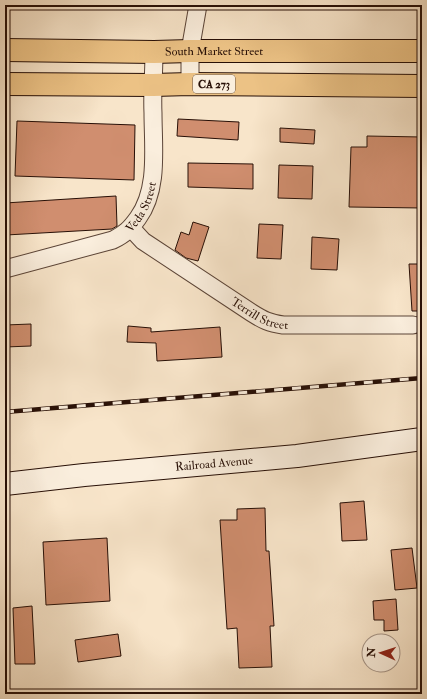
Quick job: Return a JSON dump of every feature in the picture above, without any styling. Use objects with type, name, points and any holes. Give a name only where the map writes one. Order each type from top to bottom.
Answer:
[{"type":"main road","name":"South Market Street","points":[[5,50],[154,52],[422,51]]},
{"type":"main road","name":"CA 273","points":[[5,84],[422,86]]},
{"type":"main road","name":"Railroad Avenue","points":[[5,484],[84,475],[297,456],[422,439]]},
{"type":"street","points":[[190,84],[190,51],[198,5]]},
{"type":"street","name":"Veda Street","points":[[5,269],[113,240],[131,228],[143,212],[151,189],[152,181],[154,52]]},
{"type":"street","name":"Terrill Street","points":[[131,228],[143,241],[266,322],[283,325],[413,325]]},
{"type":"building","points":[[178,119],[239,122],[238,140],[177,136]]},
{"type":"building","points":[[17,121],[135,125],[134,180],[15,176]]},
{"type":"building","points":[[280,128],[315,130],[314,144],[280,142]]},
{"type":"building","points":[[367,136],[422,137],[422,208],[349,207],[351,147],[367,147]]},
{"type":"building","points":[[188,163],[253,164],[253,189],[188,187]]},
{"type":"building","points":[[279,165],[313,166],[312,199],[278,198]]},
{"type":"building","points":[[116,196],[117,226],[112,229],[6,235],[5,203]]},
{"type":"building","points":[[193,222],[209,227],[198,261],[186,258],[175,250],[181,232],[189,235]]},
{"type":"building","points":[[259,224],[283,225],[281,259],[257,258]]},
{"type":"building","points":[[312,237],[339,239],[337,270],[311,269]]},
{"type":"building","points":[[409,264],[422,264],[422,311],[412,311]]},
{"type":"building","points":[[31,324],[31,346],[5,347],[5,325]]},
{"type":"building","points":[[128,326],[151,328],[151,332],[220,327],[222,357],[157,361],[156,343],[127,342]]},
{"type":"building","points":[[364,501],[367,540],[342,541],[340,503]]},
{"type":"building","points":[[265,508],[266,551],[269,551],[274,626],[270,626],[272,667],[239,668],[237,628],[227,629],[220,520],[237,520],[237,509]]},
{"type":"building","points":[[107,538],[110,601],[46,605],[43,542]]},
{"type":"building","points":[[412,548],[417,588],[395,590],[391,550]]},
{"type":"building","points":[[396,599],[398,630],[384,631],[384,620],[374,620],[373,601]]},
{"type":"building","points":[[32,606],[35,664],[15,664],[13,608]]},
{"type":"building","points":[[118,634],[121,656],[78,662],[75,640]]},
{"type":"railway","points":[[5,412],[422,378]]}]
